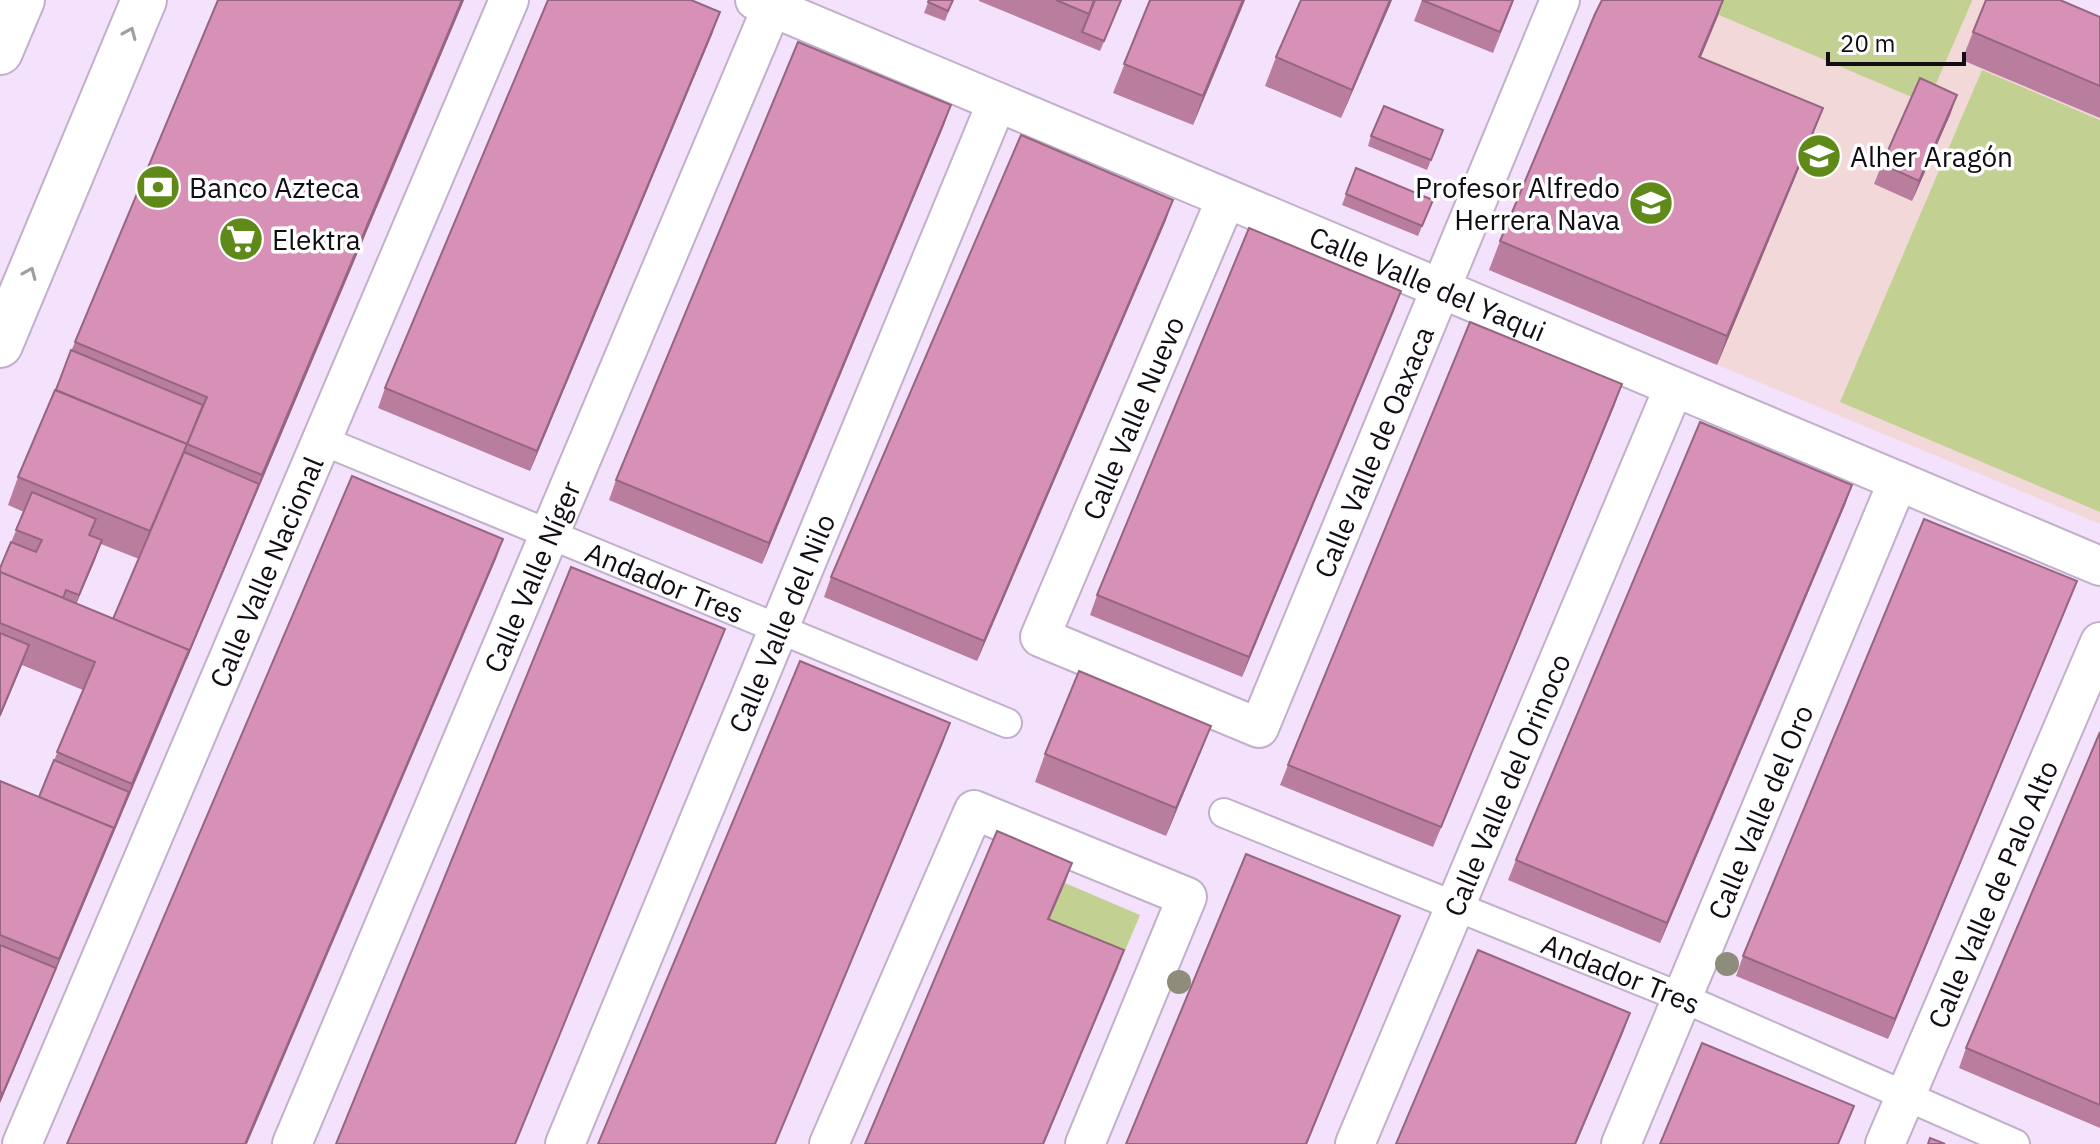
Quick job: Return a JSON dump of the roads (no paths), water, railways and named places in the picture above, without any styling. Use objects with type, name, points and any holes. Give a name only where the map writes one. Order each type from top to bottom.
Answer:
[{"type":"main road","points":[[0,52],[22,0]]},
{"type":"main road","points":[[0,345],[144,0]]},
{"type":"street","name":"Calle Valle Nacional","points":[[22,1144],[509,0]]},
{"type":"street","name":"Calle Valle de Oaxaca","points":[[1259,728],[1560,0]]},
{"type":"street","name":"Calle Valle del Yaqui","points":[[764,4],[2100,566]]},
{"type":"street","name":"Calle Valle Níger","points":[[292,1144],[549,533],[764,4]]},
{"type":"street","name":"Calle Valle del Nilo","points":[[565,1144],[997,102]]},
{"type":"street","name":"Calle Valle Nuevo","points":[[1226,199],[1040,637],[1259,728]]},
{"type":"street","name":"Calle Valle del Orinoco","points":[[1355,1144],[1674,387]]},
{"type":"street","name":"Andador Tres","points":[[321,440],[1007,723]]},
{"type":"street","name":"Calle Valle del Oro","points":[[1621,1144],[1898,481]]},
{"type":"street","name":"Calle Valle de Palo Alto","points":[[1885,1144],[2100,642]]},
{"type":"street","points":[[829,1144],[974,810],[1187,897],[1085,1144]]},
{"type":"street","name":"Andador Tres","points":[[1224,813],[1683,998],[2015,1144]]},
{"type":"place","name":"Alher Aragón","points":[[1819,156]]},
{"type":"place","name":"Banco Azteca","points":[[158,187]]},
{"type":"place","name":"Profesor Alfredo Herrera Nava","points":[[1651,203]]},
{"type":"place","name":"Elektra","points":[[241,239]]}]
